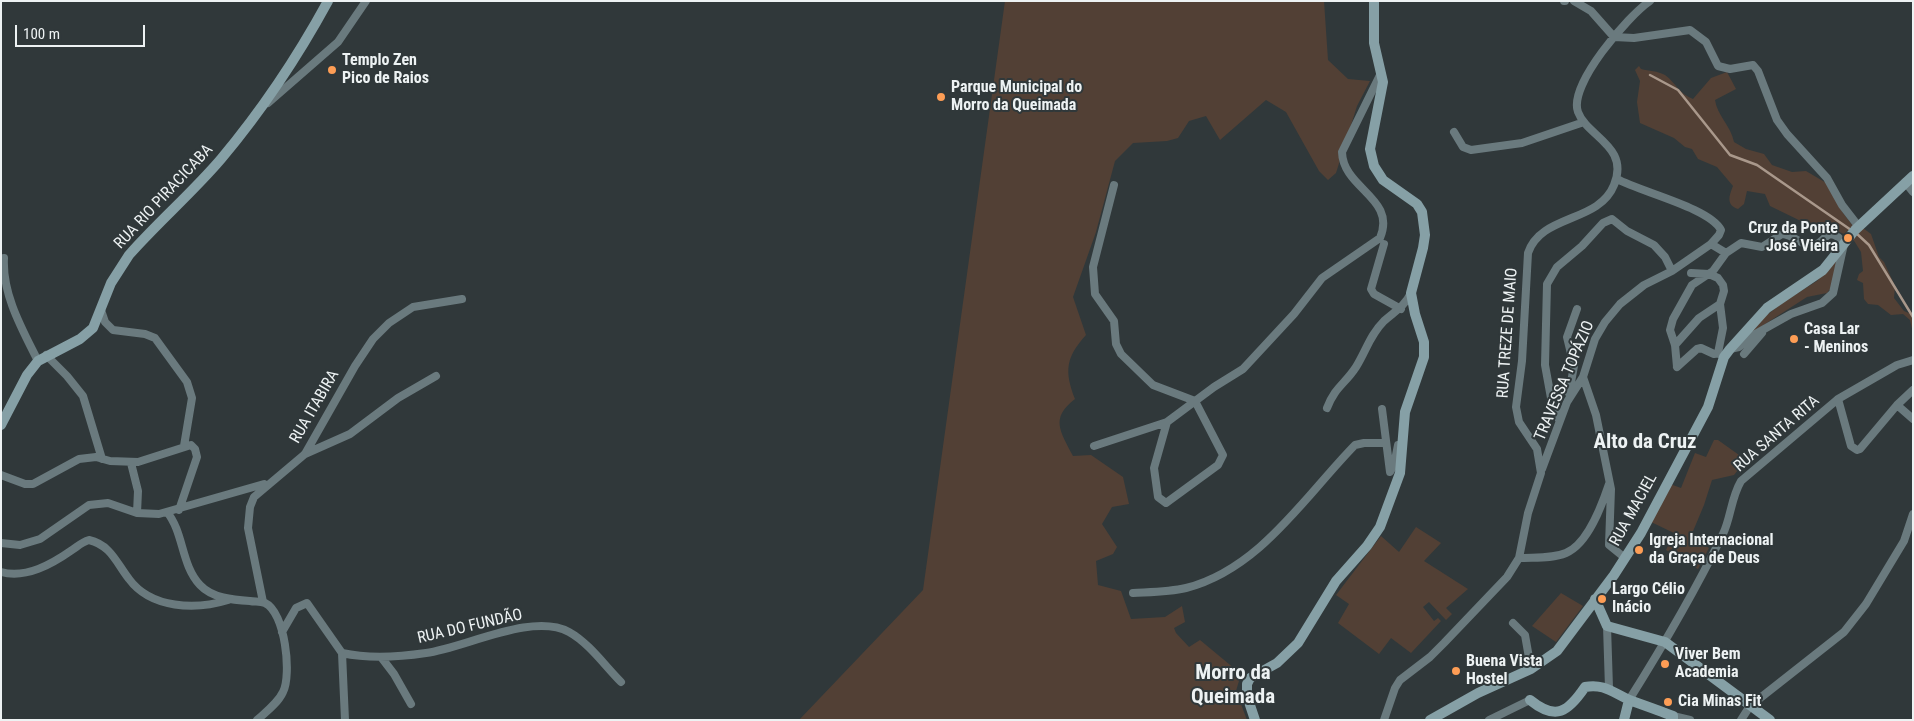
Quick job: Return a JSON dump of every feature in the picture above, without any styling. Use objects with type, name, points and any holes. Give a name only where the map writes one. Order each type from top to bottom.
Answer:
[{"type":"street","name":"RUA RIO PIRACICABA","points":[[1,425],[22,383],[42,358],[89,332],[97,322],[116,273],[129,256],[220,160],[264,106],[302,48],[328,1]]},
{"type":"street","points":[[264,106],[338,42],[366,1]]},
{"type":"street","points":[[1327,408],[1335,391],[1357,366],[1365,347],[1378,328],[1401,309],[1411,294],[1423,248],[1424,221],[1422,212],[1417,204],[1383,180],[1374,166],[1370,149],[1381,93],[1382,71],[1374,43],[1372,26],[1374,1]]},
{"type":"street","points":[[1574,1],[1591,11],[1614,37],[1634,38],[1690,30],[1706,42],[1718,66],[1730,69],[1753,65],[1758,72],[1777,120],[1787,134],[1827,178],[1842,205],[1852,235],[1833,293],[1822,302],[1791,314],[1750,337],[1739,347],[1724,353],[1714,354],[1701,348],[1697,349],[1677,367],[1675,345],[1670,330],[1677,310],[1692,285],[1709,274],[1726,253],[1742,243],[1762,247],[1782,234],[1794,236],[1810,246],[1830,234],[1852,235]]},
{"type":"street","points":[[1650,1],[1614,37],[1590,70],[1577,105],[1584,122],[1600,136],[1614,155],[1617,179],[1633,188],[1669,200],[1709,218],[1721,230],[1711,244],[1726,253]]},
{"type":"street","points":[[1094,446],[1167,422],[1248,364],[1326,274],[1380,238],[1383,224],[1381,210],[1346,172],[1342,163],[1342,152],[1382,71]]},
{"type":"street","points":[[1454,132],[1463,147],[1471,150],[1522,143],[1584,122]]},
{"type":"street","name":"RUA TREZE DE MAIO","points":[[1384,720],[1395,688],[1400,680],[1444,643],[1507,577],[1519,558],[1528,513],[1541,473],[1537,450],[1519,422],[1516,407],[1522,360],[1530,245],[1540,234],[1594,207],[1606,198],[1617,179]]},
{"type":"street","points":[[1909,179],[1913,192]]},
{"type":"street","name":"RUA MACIEL","points":[[1430,720],[1478,693],[1531,669],[1558,651],[1641,533],[1708,407],[1724,353],[1767,308],[1818,275],[1852,235],[1909,179]]},
{"type":"street","points":[[1114,185],[1092,267],[1095,294],[1114,321],[1116,344],[1121,354],[1153,385],[1195,401],[1219,444],[1223,459],[1218,465],[1166,503],[1158,497],[1154,468],[1167,422]]},
{"type":"street","points":[[1559,420],[1551,398],[1545,365],[1546,292],[1552,272],[1606,220],[1612,218],[1627,231],[1650,241],[1664,257],[1672,271]]},
{"type":"street","points":[[1384,244],[1371,289],[1374,294],[1401,309]]},
{"type":"street","name":"TRAVESSA TOPÁZIO","points":[[1541,473],[1559,420],[1567,402],[1583,377],[1595,339],[1604,322],[1644,285],[1672,271],[1711,244]]},
{"type":"street","points":[[4,258],[6,287],[19,321],[42,358],[83,396],[102,459]]},
{"type":"street","points":[[1691,273],[1709,274],[1723,285],[1724,291],[1720,304],[1724,353]]},
{"type":"street","points":[[1382,408],[1388,469],[1390,472],[1394,465],[1425,349],[1411,294]]},
{"type":"street","name":"RUA ITABIRA","points":[[263,602],[250,541],[248,517],[254,497],[305,454],[354,366],[373,339],[389,323],[413,307],[462,299]]},
{"type":"street","points":[[1675,345],[1698,318],[1720,304]]},
{"type":"street","points":[[1567,402],[1574,377],[1574,366],[1568,337],[1577,309]]},
{"type":"street","points":[[101,310],[105,322],[113,330],[147,334],[154,338],[187,382],[192,398],[187,446]]},
{"type":"street","points":[[1744,354],[1764,330]]},
{"type":"street","name":"RUA SANTA RITA","points":[[1630,700],[1665,642],[1725,530],[1733,494],[1741,481],[1838,399],[1897,365],[1913,360]]},
{"type":"street","points":[[305,454],[350,434],[398,398],[436,376]]},
{"type":"street","points":[[1583,377],[1596,415],[1612,494],[1608,522],[1609,545],[1625,558]]},
{"type":"street","points":[[1838,399],[1851,446],[1857,450],[1860,449],[1897,405],[1913,390]]},
{"type":"street","points":[[1897,405],[1913,419]]},
{"type":"street","points":[[1255,720],[1247,696],[1247,684],[1250,678],[1277,663],[1298,643],[1336,582],[1368,546],[1380,527],[1400,473],[1404,422]]},
{"type":"street","points":[[1133,593],[1185,588],[1223,573],[1259,547],[1355,445],[1385,443]]},
{"type":"street","points":[[1,474],[25,484],[32,484],[79,459],[96,457],[131,463],[187,446],[195,449],[197,457],[179,510]]},
{"type":"street","points":[[131,463],[138,492],[138,513]]},
{"type":"street","points":[[1,543],[20,544],[40,539],[89,505],[108,503],[138,513],[167,512],[271,482]]},
{"type":"street","points":[[1519,558],[1561,555],[1573,550],[1601,509],[1609,484]]},
{"type":"street","points":[[167,512],[193,576],[201,586],[228,600]]},
{"type":"street","points":[[1741,720],[1750,706],[1844,632],[1866,604],[1904,541],[1913,514]]},
{"type":"street","points":[[1904,541],[1913,538]]},
{"type":"street","points":[[1,572],[20,573],[32,571],[45,566],[90,540],[112,553],[139,590],[160,602],[204,604],[228,600],[263,602],[271,608],[282,632],[287,670],[286,684],[281,696],[257,720]]},
{"type":"street","points":[[1595,599],[1607,626],[1609,688]]},
{"type":"street","points":[[282,632],[296,608],[307,603],[342,653],[345,720]]},
{"type":"street","points":[[1513,623],[1525,635],[1531,669]]},
{"type":"street","name":"RUA DO FUNDÃO","points":[[342,653],[380,657],[425,654],[536,626],[555,627],[578,638],[621,682]]},
{"type":"street","points":[[1607,626],[1665,642],[1770,720]]},
{"type":"street","points":[[380,657],[394,674],[411,704]]},
{"type":"street","points":[[1488,720],[1530,700],[1538,708],[1550,713],[1560,713],[1575,701],[1584,687],[1594,685],[1609,688],[1630,700],[1673,718],[1690,720]]},
{"type":"street","points":[[1624,720],[1630,700]]},
{"type":"shaded area","points":[[1005,1],[1324,1],[1328,60],[1348,79],[1370,81],[1357,106],[1336,173],[1328,180],[1319,171],[1286,112],[1266,100],[1220,140],[1206,116],[1189,121],[1178,138],[1167,141],[1133,143],[1115,161],[1096,232],[1073,297],[1086,335],[1074,350],[1069,365],[1069,380],[1075,399],[1062,412],[1060,419],[1061,432],[1073,456],[1091,455],[1123,477],[1129,504],[1112,507],[1102,524],[1117,547],[1113,554],[1096,561],[1098,585],[1121,591],[1131,619],[1165,617],[1182,606],[1185,622],[1174,628],[1176,633],[1189,647],[1200,640],[1241,674],[1236,691],[1247,720],[799,720],[923,590]]},
{"type":"shaded area","points":[[1639,66],[1641,69],[1665,75],[1684,94],[1693,99],[1711,78],[1727,72],[1736,89],[1715,100],[1718,111],[1734,142],[1746,149],[1764,154],[1772,165],[1792,172],[1806,171],[1828,184],[1843,213],[1853,226],[1844,234],[1822,224],[1807,224],[1770,206],[1765,194],[1747,191],[1744,204],[1738,209],[1734,207],[1730,203],[1730,193],[1733,186],[1717,167],[1698,159],[1692,149],[1685,147],[1674,138],[1640,123],[1637,102],[1640,81],[1635,70]]},
{"type":"shaded area","points":[[1863,228],[1871,234],[1879,257],[1884,262],[1895,286],[1894,298],[1904,311],[1913,315],[1913,333],[1910,320],[1903,314],[1891,315],[1878,305],[1868,304],[1864,299],[1863,283],[1857,280],[1859,274],[1863,271],[1861,252],[1853,239]]},
{"type":"shaded area","points":[[1843,249],[1835,283],[1827,293],[1807,297],[1748,335],[1763,318],[1785,301],[1817,281]]},
{"type":"shaded area","points":[[1714,440],[1718,440],[1746,460],[1734,475],[1712,480],[1691,536],[1709,548],[1698,569],[1666,550],[1674,533],[1651,522],[1670,484],[1681,488],[1695,453],[1706,457]]},
{"type":"shaded area","points":[[1416,527],[1441,543],[1424,561],[1468,589],[1446,608],[1452,614],[1446,620],[1429,602],[1423,607],[1434,621],[1438,618],[1441,621],[1411,653],[1391,638],[1379,654],[1338,623],[1349,604],[1336,595],[1381,536],[1399,552]]},
{"type":"shaded area","points":[[1561,593],[1583,606],[1556,642],[1532,626]]},
{"type":"waterway","points":[[1650,75],[1678,90],[1730,155],[1757,165],[1851,230]]},
{"type":"waterway","points":[[1856,233],[1869,245],[1913,317]]},
{"type":"place","name":"Templo Zen Pico de Raios","points":[[332,70]]},
{"type":"place","name":"Parque Municipal do Morro da Queimada","points":[[941,97]]},
{"type":"place","name":"Cruz da Ponte José Vieira","points":[[1848,238]]},
{"type":"place","name":"Casa Lar - Meninos","points":[[1794,339]]},
{"type":"place","name":"Igreja Internacional da Graça de Deus","points":[[1639,550]]},
{"type":"place","name":"Largo Célio Inácio","points":[[1602,599]]},
{"type":"place","name":"Viver Bem Academia","points":[[1665,664]]},
{"type":"place","name":"Buena Vista Hostel","points":[[1456,671]]},
{"type":"place","name":"Cia Minas Fit","points":[[1668,702]]},
{"type":"district","name":"Alto da Cruz","points":[[1645,443]]},
{"type":"district","name":"Morro da Queimada","points":[[1233,686]]}]
